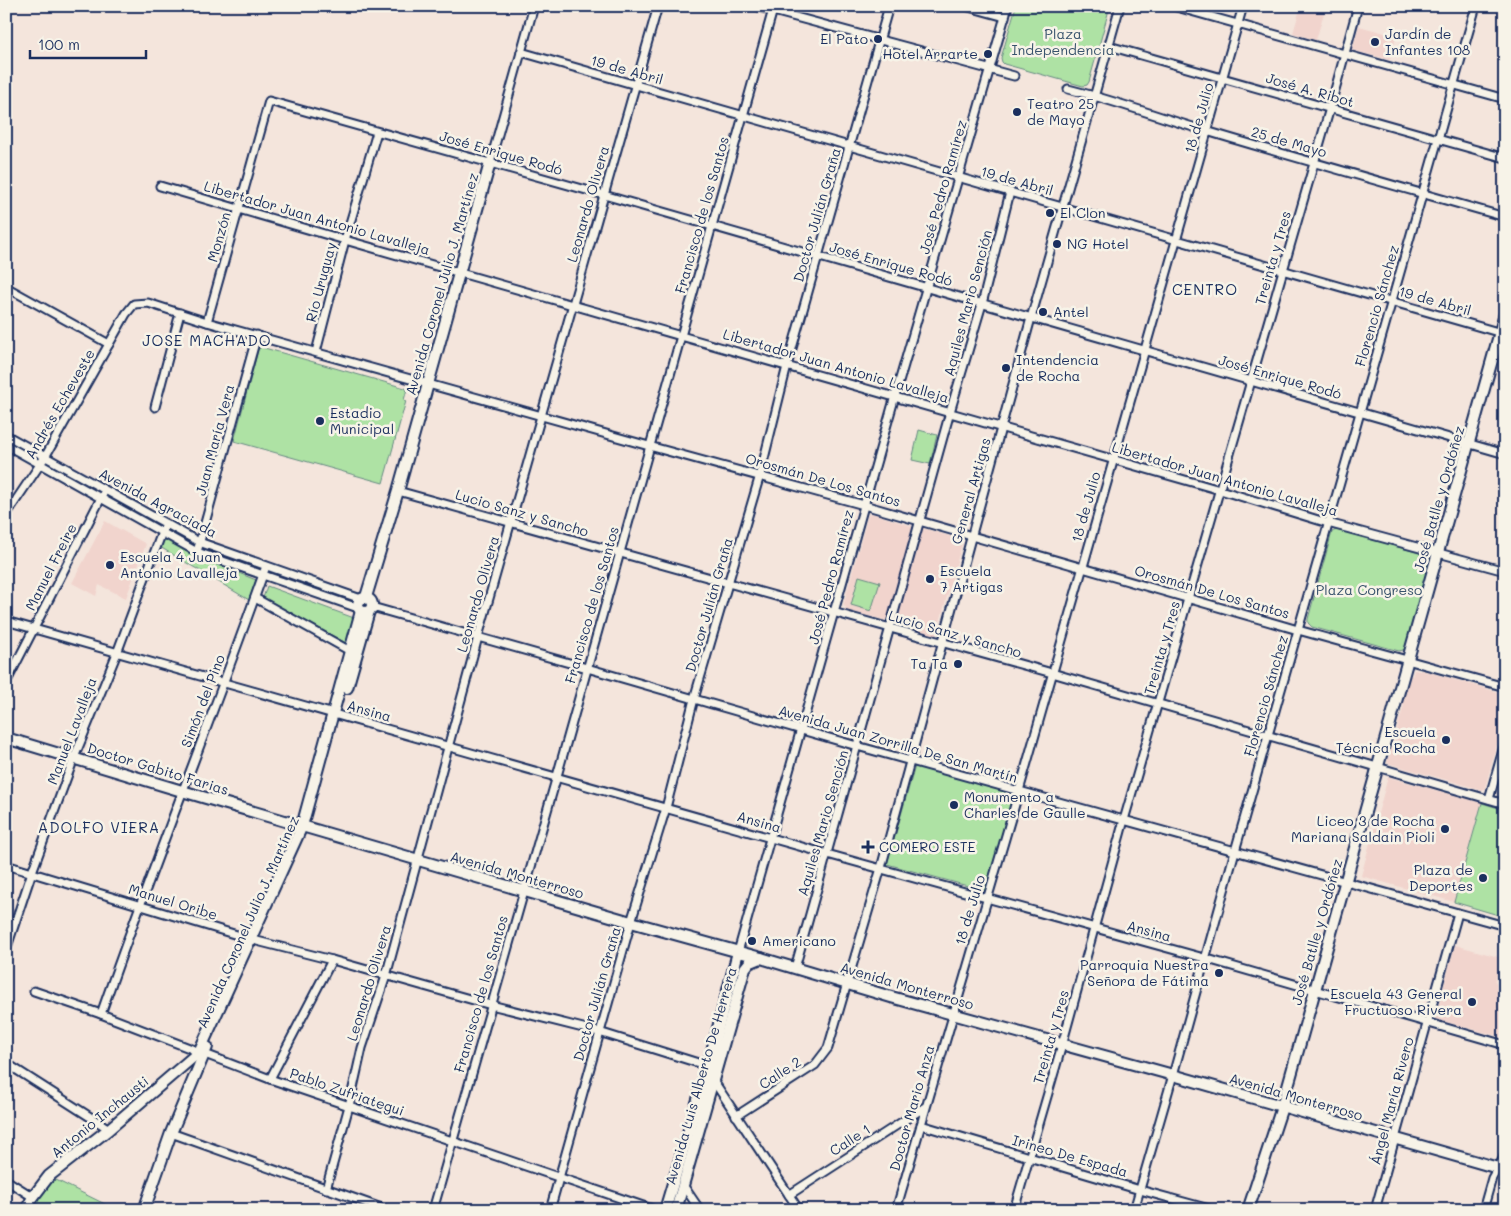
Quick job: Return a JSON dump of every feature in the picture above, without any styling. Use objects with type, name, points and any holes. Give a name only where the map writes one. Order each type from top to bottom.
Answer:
[{"type":"street","name":"Avenida Coronel Julio J. Martínez","points":[[144,1210],[201,1053],[305,826],[534,6]]},
{"type":"street","name":"Leonardo Olivera","points":[[326,1189],[349,1106],[362,1048],[386,976],[478,637],[658,6]]},
{"type":"street","points":[[755,6],[773,9],[1014,76]]},
{"type":"street","name":"Doctor Julián Graña","points":[[550,1210],[599,1032],[666,808],[694,699],[760,475],[787,366],[889,6]]},
{"type":"street","points":[[965,6],[1005,17]]},
{"type":"street","name":"José Pedro Ramírez","points":[[738,952],[895,396],[1008,6]]},
{"type":"street","name":"General Artigas","points":[[846,984],[881,868],[971,535],[1120,6]]},
{"type":"street","points":[[1173,6],[1505,99]]},
{"type":"street","name":"18 de Julio","points":[[953,1014],[1019,791],[1243,6]]},
{"type":"street","name":"Treinta y Tres","points":[[1014,1210],[1358,6]]},
{"type":"street","name":"Florencio Sánchez","points":[[1134,1210],[1204,958],[1476,6]]},
{"type":"street","name":"Francisco de los Santos","points":[[433,1210],[773,9]]},
{"type":"street","name":"José A. Ribot","points":[[1109,46],[1505,158]]},
{"type":"street","name":"19 de Abril","points":[[521,52],[1502,333]]},
{"type":"street","name":"25 de Mayo","points":[[1068,89],[1095,95],[1314,163],[1505,217]]},
{"type":"street","name":"José Enrique Rodó","points":[[269,101],[818,256],[1505,454]]},
{"type":"street","name":"Monzón","points":[[207,322],[240,210],[269,101]]},
{"type":"street","name":"Río Uruguay","points":[[316,352],[376,132]]},
{"type":"street","name":"Libertador Juan Antonio Lavalleja","points":[[160,186],[895,396],[1328,523],[1505,571]]},
{"type":"street","name":"Aquiles Mario Sención","points":[[795,968],[889,628],[982,304],[1010,192]]},
{"type":"street","points":[[6,287],[109,344]]},
{"type":"street","name":"Orosmán De Los Santos","points":[[134,304],[148,303],[207,322],[649,446],[760,475],[1298,630],[1505,687]]},
{"type":"street","name":"Andrés Echeveste","points":[[6,515],[45,456],[126,314],[134,304]]},
{"type":"street","points":[[155,407],[180,313]]},
{"type":"street","name":"José Batlle y Ordóñez","points":[[1248,1210],[1282,1106],[1438,552],[1502,333],[1505,314]]},
{"type":"street","name":"Juan María Vera","points":[[197,552],[257,335]]},
{"type":"street","name":"Avenida Agraciada","points":[[6,435],[200,542],[365,606]]},
{"type":"street","name":"Avenida Agraciada","points":[[6,445],[197,552],[263,576],[365,606]]},
{"type":"street","name":"Manuel Freire","points":[[6,683],[105,490]]},
{"type":"street","name":"Lucio Sanz y Sancho","points":[[398,491],[1268,735],[1505,804]]},
{"type":"street","name":"Manuel Lavalleja","points":[[6,950],[32,872],[74,758],[166,524]]},
{"type":"street","name":"Simón del Pino","points":[[100,1014],[266,566]]},
{"type":"street","points":[[255,598],[350,651]]},
{"type":"street","name":"Avenida Coronel Julio J. Martínez","points":[[336,714],[350,651],[365,606]]},
{"type":"street","name":"Avenida Juan Zorrilla De San Martín","points":[[365,606],[910,761],[1505,926]]},
{"type":"street","name":"Ansina","points":[[6,622],[1094,929],[1204,958],[1505,1045]]},
{"type":"street","name":"Doctor Gabito Farias","points":[[6,738],[305,826]]},
{"type":"street","points":[[1489,799],[1505,742]]},
{"type":"street","name":"Avenida Monterroso","points":[[305,826],[631,922],[761,958],[891,998],[1173,1075],[1501,1170]]},
{"type":"street","name":"Manuel Oribe","points":[[6,865],[254,940],[491,1005],[599,1032],[708,1066]]},
{"type":"street","name":"Ángel María Rivero","points":[[1375,1210],[1458,913]]},
{"type":"street","name":"Avenida Luis Alberto De Herrera","points":[[665,1210],[708,1066],[738,952]]},
{"type":"street","name":"Avenida Luis Alberto De Herrera","points":[[676,1210],[745,968],[749,963],[761,958]]},
{"type":"street","points":[[270,1080],[332,960]]},
{"type":"street","name":"Calle 2","points":[[736,1116],[815,1065],[828,1048],[846,984]]},
{"type":"street","name":"Pablo Zufriategui","points":[[34,991],[100,1014],[270,1080],[655,1210]]},
{"type":"street","name":"Doctor Mario Anza","points":[[896,1210],[953,1014]]},
{"type":"street","name":"Antonio Inchausti","points":[[26,1210],[49,1176],[201,1053]]},
{"type":"street","points":[[6,1063],[109,1129]]},
{"type":"street","points":[[708,1066],[714,1082],[799,1210]]},
{"type":"street","name":"Calle 1","points":[[789,1194],[925,1107]]},
{"type":"street","name":"Irineo De Espada","points":[[921,1125],[1213,1210]]},
{"type":"street","points":[[171,1132],[387,1210]]},
{"type":"street","points":[[1483,1210],[1492,1178],[1501,1170],[1505,1153]]},
{"type":"street","points":[[6,1180],[33,1197]]},
{"type":"street","points":[[683,1186],[700,1210]]},
{"type":"shaded area","points":[[1301,6],[1326,6],[1316,40],[1293,33]]},
{"type":"shaded area","name":"Jardín de Infantes 108","points":[[1359,26],[1396,36],[1390,60],[1352,50]]},
{"type":"shaded area","points":[[871,513],[912,526],[914,529],[887,619],[884,620],[845,610],[846,607],[843,606],[868,515]]},
{"type":"shaded area","name":"Escuela 4 Juan Antonio Lavalleja","points":[[105,521],[146,544],[126,598],[99,585],[96,596],[72,583]]},
{"type":"shaded area","name":"Escuela 7 Artigas","points":[[922,528],[963,540],[936,636],[894,624]]},
{"type":"shaded area","name":"Escuela Técnica Rocha","points":[[1414,670],[1421,670],[1505,694],[1505,716],[1485,788],[1482,790],[1387,763],[1404,705],[1402,705],[1410,676],[1412,676]]},
{"type":"shaded area","points":[[1388,777],[1482,803],[1454,902],[1361,876]]},
{"type":"shaded area","name":"Escuela 43 General Fructuoso Rivera","points":[[1455,945],[1502,958],[1495,982],[1505,985],[1505,1038],[1435,1019]]},
{"type":"green space","name":"Plaza Independencia","points":[[1016,6],[1110,6],[1087,85],[1083,86],[1002,62],[1001,58]]},
{"type":"green space","name":"Estadio Municipal","points":[[261,347],[407,389],[404,400],[406,401],[383,483],[234,441],[258,350]]},
{"type":"green space","points":[[919,430],[937,435],[930,464],[912,460]]},
{"type":"green space","name":"Plaza Congreso","points":[[1338,529],[1429,556],[1430,560],[1403,650],[1399,651],[1312,627],[1308,623],[1332,532]]},
{"type":"green space","points":[[167,540],[192,554],[256,580],[249,600],[160,547],[163,541]]},
{"type":"green space","points":[[859,576],[880,582],[871,611],[851,605]]},
{"type":"green space","points":[[267,586],[354,618],[346,643],[263,598]]},
{"type":"green space","points":[[915,766],[1014,793],[986,891],[887,864]]},
{"type":"green space","name":"Plaza de Deportes","points":[[1482,803],[1505,810],[1505,917],[1454,902]]},
{"type":"green space","points":[[56,1180],[117,1210],[34,1210],[45,1186]]},
{"type":"place","name":"El Pato","points":[[878,39]]},
{"type":"place","name":"Jardín de Infantes 108","points":[[1375,42]]},
{"type":"place","name":"Hotel Arrarte","points":[[988,54]]},
{"type":"place","name":"Teatro 25 de Mayo","points":[[1017,112]]},
{"type":"place","name":"El Clon","points":[[1050,213]]},
{"type":"place","name":"NG Hotel","points":[[1057,244]]},
{"type":"place","name":"Antel","points":[[1043,312]]},
{"type":"place","name":"Intendencia de Rocha","points":[[1006,368]]},
{"type":"place","name":"Estadio Municipal","points":[[320,421]]},
{"type":"place","name":"Escuela 4 Juan Antonio Lavalleja","points":[[110,565]]},
{"type":"place","name":"Escuela 7 Artigas","points":[[930,579]]},
{"type":"place","name":"Ta Ta","points":[[958,664]]},
{"type":"place","name":"Escuela Técnica Rocha","points":[[1446,740]]},
{"type":"place","name":"Monumento a Charles de Gaulle","points":[[954,805]]},
{"type":"place","name":"Liceo 3 de Rocha Mariana Saldain Pioli","points":[[1445,829]]},
{"type":"place","name":"COMERO ESTE","points":[[868,847]]},
{"type":"place","name":"Plaza de Deportes","points":[[1483,878]]},
{"type":"place","name":"Americano","points":[[752,941]]},
{"type":"place","name":"Parroquia Nuestra Señora de Fátima","points":[[1219,973]]},
{"type":"place","name":"Escuela 43 General Fructuoso Rivera","points":[[1472,1002]]},
{"type":"district","name":"CENTRO","points":[[1205,290]]},
{"type":"district","name":"JOSE MACHADO","points":[[207,341]]},
{"type":"district","name":"ADOLFO VIERA","points":[[99,828]]}]
